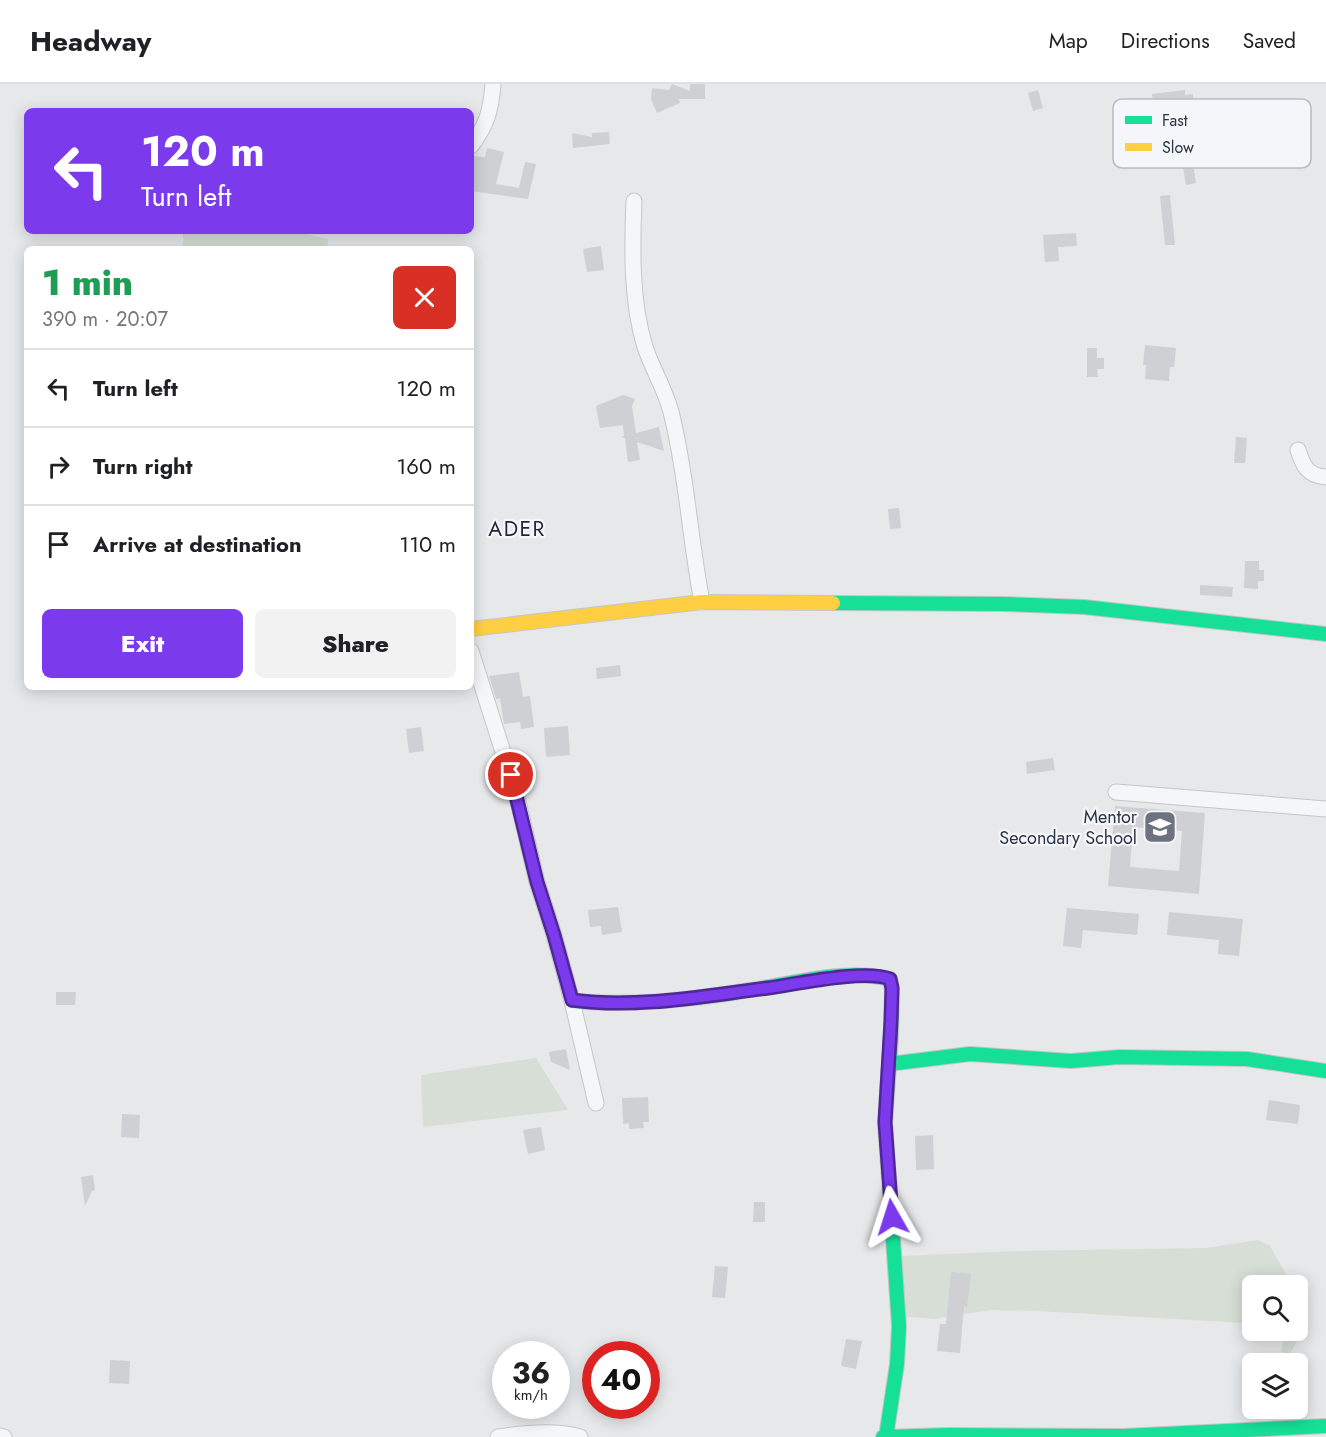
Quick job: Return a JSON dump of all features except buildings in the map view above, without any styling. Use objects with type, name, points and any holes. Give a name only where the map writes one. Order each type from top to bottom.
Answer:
[{"type":"street","points":[[474,142],[483,129],[491,107],[493,84]]},
{"type":"street","points":[[634,201],[634,266],[639,319],[645,346],[672,413],[685,480],[691,541],[702,602]]},
{"type":"street","points":[[1298,450],[1303,466],[1310,473],[1326,477]]},
{"type":"street","points":[[474,629],[702,602],[1003,603],[1084,607],[1326,634]]},
{"type":"street","points":[[474,660],[516,793],[537,882],[572,1000],[596,1103]]},
{"type":"street","points":[[1116,792],[1326,808]]},
{"type":"street","points":[[572,1000],[642,1003],[681,1000],[848,977],[890,979],[892,988],[885,1122],[899,1326],[897,1364],[885,1437],[996,1434],[1055,1437],[1230,1434],[1326,1426]]},
{"type":"street","points":[[889,1064],[970,1054],[1071,1061],[1119,1057],[1247,1059],[1326,1071]]},
{"type":"street","points":[[498,1437],[516,1434],[560,1434],[580,1437]]},
{"type":"shaded area","points":[[183,234],[306,234],[328,239],[327,246],[183,246]]},
{"type":"shaded area","points":[[536,1058],[568,1110],[423,1127],[421,1075]]},
{"type":"shaded area","points":[[1258,1240],[1270,1246],[1286,1275],[1242,1275],[1242,1323],[991,1310],[934,1319],[901,1316],[900,1256],[1021,1251],[1206,1248]]},
{"type":"shaded area","points":[[1283,1341],[1297,1341],[1290,1353],[1281,1351]]},
{"type":"traffic: fast","points":[[833,603],[1084,607],[1326,634]]},
{"type":"traffic: fast","points":[[572,1001],[617,1003],[683,999],[838,976],[873,976],[890,979],[892,989],[891,1037],[885,1122],[899,1326],[897,1364],[886,1437]]},
{"type":"traffic: fast","points":[[889,1064],[970,1054],[1071,1061],[1119,1057],[1247,1059],[1326,1071]]},
{"type":"traffic: fast","points":[[883,1437],[1124,1436],[1326,1426]]},
{"type":"traffic: slow","points":[[474,629],[702,602],[833,603]]},
{"type":"place","name":"Mentor Secondary School","points":[[1160,827]]},
{"type":"district","name":"ADER","points":[[517,529]]},
{"type":"route","points":[[511,775],[537,882],[572,1000],[642,1003],[681,1000],[848,977],[880,976],[890,979],[891,1021],[885,1122],[892,1217]]}]
